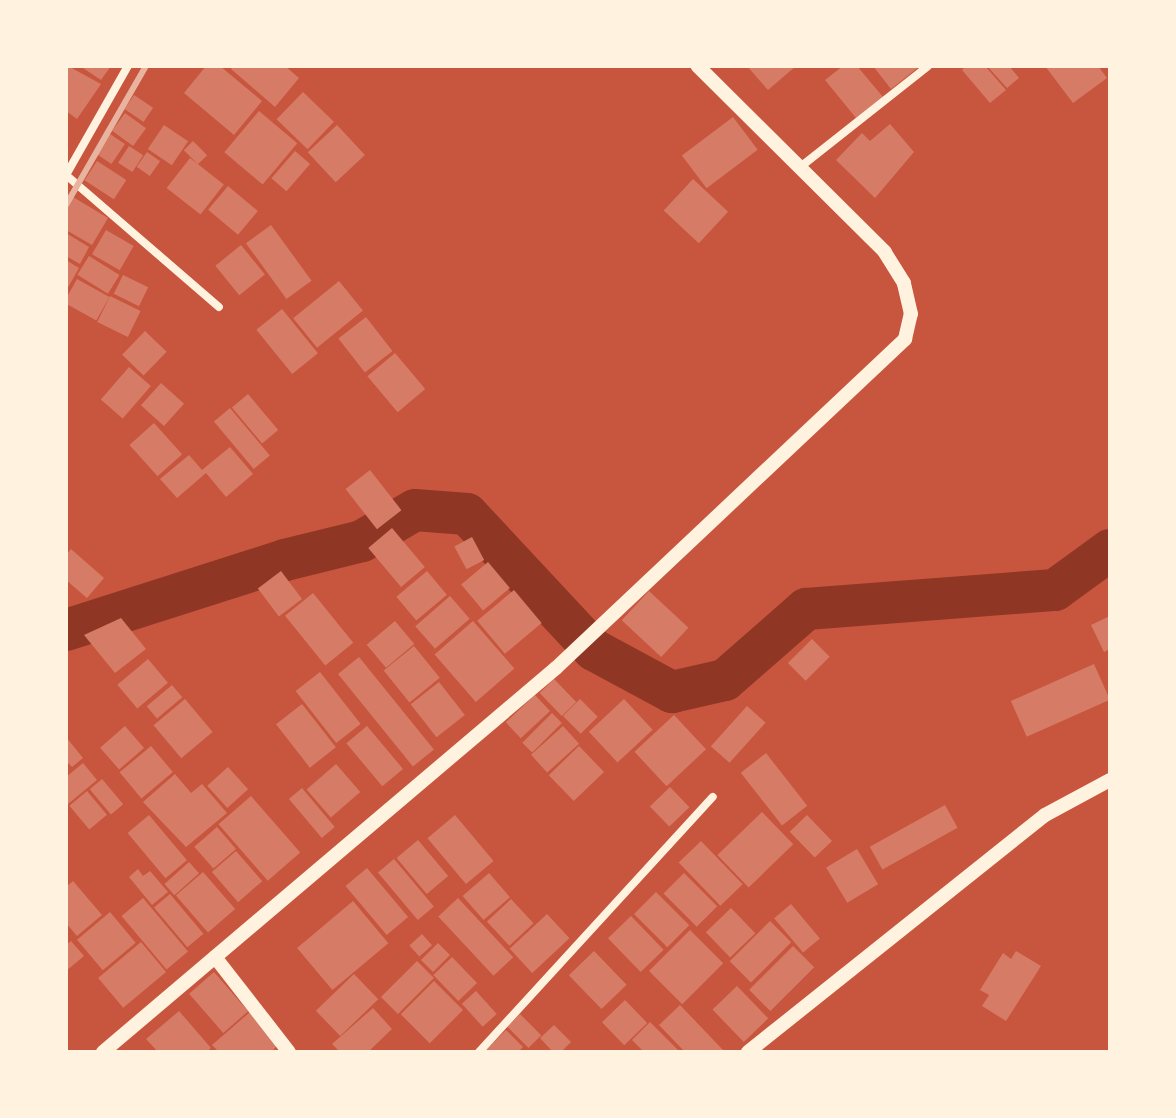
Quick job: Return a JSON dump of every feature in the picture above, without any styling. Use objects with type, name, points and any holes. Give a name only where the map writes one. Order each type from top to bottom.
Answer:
[{"type":"street","points":[[128,66],[66,175],[219,307]]},
{"type":"street","points":[[103,1052],[592,635],[905,339],[911,314],[904,283],[885,252],[698,66]]},
{"type":"street","points":[[799,168],[928,66]]},
{"type":"street","points":[[748,1052],[1045,815],[1110,780]]},
{"type":"street","points":[[479,1052],[713,797]]},
{"type":"street","points":[[215,957],[289,1052]]},
{"type":"building","points":[[68,66],[101,84],[77,119],[66,111]]},
{"type":"building","points":[[80,66],[111,66],[101,80]]},
{"type":"building","points":[[206,66],[220,66],[262,101],[234,135],[184,93]]},
{"type":"building","points":[[234,66],[285,66],[299,78],[275,107],[231,69]]},
{"type":"building","points":[[747,66],[796,66],[768,90]]},
{"type":"building","points":[[843,66],[857,66],[883,97],[856,118],[825,80]]},
{"type":"building","points":[[873,66],[920,66],[891,89]]},
{"type":"building","points":[[966,66],[985,66],[1006,90],[990,103],[962,70]]},
{"type":"building","points":[[987,66],[1009,66],[1019,78],[1007,88]]},
{"type":"building","points":[[1045,66],[1098,66],[1107,78],[1073,103]]},
{"type":"building","points":[[303,92],[334,122],[308,149],[277,119]]},
{"type":"building","points":[[134,95],[153,108],[144,122],[124,109]]},
{"type":"building","points":[[259,111],[297,143],[263,185],[224,152]]},
{"type":"building","points":[[125,113],[146,128],[133,146],[112,131]]},
{"type":"building","points":[[733,117],[758,150],[707,188],[682,156]]},
{"type":"building","points":[[890,124],[914,152],[875,198],[836,160],[862,133],[870,141]]},
{"type":"building","points":[[164,125],[188,141],[172,165],[148,149]]},
{"type":"building","points":[[337,125],[365,155],[336,182],[308,152]]},
{"type":"building","points":[[110,134],[125,144],[112,164],[97,154]]},
{"type":"building","points":[[193,141],[207,155],[198,164],[184,150]]},
{"type":"building","points":[[129,146],[143,155],[132,172],[118,163]]},
{"type":"building","points":[[295,151],[310,164],[286,191],[271,178]]},
{"type":"building","points":[[147,152],[160,161],[150,176],[137,167]]},
{"type":"building","points":[[190,158],[224,184],[200,214],[167,188]]},
{"type":"building","points":[[97,161],[126,180],[114,199],[84,180]]},
{"type":"building","points":[[693,179],[728,212],[699,243],[664,210]]},
{"type":"building","points":[[228,186],[258,211],[238,235],[208,210]]},
{"type":"building","points":[[73,197],[108,218],[92,245],[66,230],[66,208]]},
{"type":"building","points":[[271,225],[312,281],[286,299],[246,243]]},
{"type":"building","points":[[106,230],[134,246],[120,270],[92,254]]},
{"type":"building","points":[[66,233],[89,247],[80,264],[66,256]]},
{"type":"building","points":[[241,245],[265,275],[239,295],[215,266]]},
{"type":"building","points":[[89,256],[120,275],[108,294],[77,275]]},
{"type":"building","points":[[66,260],[79,268],[66,291]]},
{"type":"building","points":[[123,275],[148,287],[139,306],[114,294]]},
{"type":"building","points":[[77,279],[109,297],[96,321],[66,304]]},
{"type":"building","points":[[339,281],[363,311],[317,348],[293,318]]},
{"type":"building","points":[[110,296],[141,311],[128,337],[97,322]]},
{"type":"building","points":[[282,309],[318,353],[292,374],[256,330]]},
{"type":"building","points":[[366,317],[392,351],[365,372],[338,339]]},
{"type":"building","points":[[145,331],[167,352],[144,376],[122,355]]},
{"type":"building","points":[[395,353],[425,389],[398,412],[367,376]]},
{"type":"building","points":[[129,367],[151,386],[123,418],[101,399]]},
{"type":"building","points":[[161,383],[184,404],[164,426],[141,405]]},
{"type":"building","points":[[248,394],[278,430],[262,444],[232,407]]},
{"type":"building","points":[[230,408],[270,455],[254,469],[214,421]]},
{"type":"building","points":[[154,423],[182,454],[158,476],[129,445]]},
{"type":"building","points":[[230,447],[253,474],[226,497],[206,473],[177,498],[160,479],[189,455],[202,470]]},
{"type":"building","points":[[370,470],[401,510],[377,529],[346,489]]},
{"type":"building","points":[[392,528],[425,567],[401,587],[368,548]]},
{"type":"building","points":[[472,537],[484,560],[467,569],[454,546]]},
{"type":"building","points":[[71,549],[104,578],[87,598],[66,580],[66,555]]},
{"type":"building","points":[[488,562],[510,588],[483,611],[461,584]]},
{"type":"building","points":[[281,571],[302,599],[279,616],[258,588]]},
{"type":"building","points":[[427,571],[447,595],[416,620],[396,597]]},
{"type":"building","points":[[514,590],[542,623],[505,654],[477,621]]},
{"type":"building","points":[[649,591],[688,628],[661,657],[622,620]]},
{"type":"building","points":[[313,593],[353,643],[325,665],[285,616]]},
{"type":"building","points":[[450,596],[470,619],[435,649],[415,626]]},
{"type":"building","points":[[1110,616],[1110,649],[1104,652],[1091,625]]},
{"type":"building","points":[[121,618],[146,649],[115,673],[84,635]]},
{"type":"building","points":[[395,621],[414,644],[386,668],[367,645]]},
{"type":"building","points":[[473,621],[514,669],[476,702],[435,654]]},
{"type":"building","points":[[812,639],[830,657],[806,681],[788,663]]},
{"type":"building","points":[[414,646],[440,678],[409,702],[384,671]]},
{"type":"building","points":[[359,657],[434,749],[413,766],[338,674]]},
{"type":"building","points":[[148,659],[168,683],[137,708],[117,685]]},
{"type":"building","points":[[1094,664],[1110,700],[1027,737],[1011,701]]},
{"type":"building","points":[[320,672],[361,724],[336,743],[296,691]]},
{"type":"building","points":[[554,679],[576,702],[562,716],[540,693]]},
{"type":"building","points":[[439,682],[465,715],[436,737],[411,704]]},
{"type":"building","points":[[172,685],[182,697],[157,718],[147,706]]},
{"type":"building","points":[[535,695],[550,711],[521,738],[506,722]]},
{"type":"building","points":[[185,699],[213,732],[181,758],[154,725]]},
{"type":"building","points":[[580,699],[598,717],[581,734],[563,716]]},
{"type":"building","points":[[624,699],[653,730],[618,762],[589,732]]},
{"type":"building","points":[[302,704],[336,747],[310,768],[276,724]]},
{"type":"building","points":[[747,706],[766,723],[729,763],[711,746]]},
{"type":"building","points":[[552,713],[562,723],[532,753],[522,743]]},
{"type":"building","points":[[674,715],[706,749],[667,786],[635,752]]},
{"type":"building","points":[[125,726],[144,748],[119,770],[100,748]]},
{"type":"building","points":[[367,726],[403,769],[382,786],[346,743]]},
{"type":"building","points":[[563,726],[579,744],[547,773],[531,755]]},
{"type":"building","points":[[66,737],[83,758],[72,767],[66,761]]},
{"type":"building","points":[[151,746],[173,772],[141,798],[120,772]]},
{"type":"building","points":[[579,746],[604,772],[574,801],[549,775]]},
{"type":"building","points":[[766,753],[807,806],[782,825],[741,773]]},
{"type":"building","points":[[83,763],[97,780],[68,804],[66,777]]},
{"type":"building","points":[[336,764],[360,792],[331,818],[307,790]]},
{"type":"building","points":[[228,767],[248,789],[227,808],[207,786]]},
{"type":"building","points":[[175,774],[191,793],[202,784],[227,813],[186,847],[143,802]]},
{"type":"building","points":[[102,779],[123,804],[111,815],[90,789]]},
{"type":"building","points":[[670,787],[689,807],[669,827],[650,806]]},
{"type":"building","points":[[302,788],[335,827],[322,838],[289,799]]},
{"type":"building","points":[[87,791],[107,815],[89,830],[69,806]]},
{"type":"building","points":[[251,796],[300,853],[268,881],[219,824]]},
{"type":"building","points":[[945,805],[958,828],[882,869],[870,847]]},
{"type":"building","points":[[762,812],[793,844],[749,887],[717,855]]},
{"type":"building","points":[[149,815],[187,860],[165,878],[128,833]]},
{"type":"building","points":[[455,815],[494,861],[466,884],[427,838]]},
{"type":"building","points":[[807,815],[832,841],[815,858],[790,832]]},
{"type":"building","points":[[217,827],[236,849],[213,869],[194,847]]},
{"type":"building","points":[[418,840],[448,876],[427,894],[397,858]]},
{"type":"building","points":[[701,841],[743,884],[720,906],[679,863]]},
{"type":"building","points":[[857,849],[878,884],[847,903],[826,868]]},
{"type":"building","points":[[236,851],[262,881],[238,902],[212,872]]},
{"type":"building","points":[[394,859],[434,906],[418,920],[378,872]]},
{"type":"building","points":[[189,862],[199,873],[175,895],[164,884]]},
{"type":"building","points":[[367,868],[408,917],[387,935],[346,886]]},
{"type":"building","points":[[138,869],[143,876],[150,871],[168,892],[152,905],[129,877]]},
{"type":"building","points":[[203,872],[235,909],[208,933],[176,896]]},
{"type":"building","points":[[489,873],[510,897],[484,920],[463,896]]},
{"type":"building","points":[[684,873],[717,906],[697,927],[663,894]]},
{"type":"building","points":[[73,881],[102,915],[77,936],[66,923],[66,887]]},
{"type":"building","points":[[656,892],[689,925],[667,947],[634,914]]},
{"type":"building","points":[[170,894],[203,934],[187,947],[154,907]]},
{"type":"building","points":[[143,898],[188,952],[167,970],[122,916]]},
{"type":"building","points":[[458,898],[513,957],[493,976],[438,916]]},
{"type":"building","points":[[511,899],[534,923],[509,946],[487,922]]},
{"type":"building","points":[[353,901],[388,943],[332,990],[297,948]]},
{"type":"building","points":[[791,904],[820,938],[803,953],[774,918]]},
{"type":"building","points":[[731,908],[755,933],[730,957],[706,932]]},
{"type":"building","points":[[110,912],[136,943],[103,970],[77,940]]},
{"type":"building","points":[[547,914],[570,938],[532,973],[510,949]]},
{"type":"building","points":[[631,916],[664,950],[641,972],[608,938]]},
{"type":"building","points":[[770,921],[791,942],[751,983],[730,961]]},
{"type":"building","points":[[690,930],[723,963],[682,1004],[649,971]]},
{"type":"building","points":[[422,934],[432,945],[419,957],[409,945]]},
{"type":"building","points":[[71,941],[84,956],[66,971],[66,945]]},
{"type":"building","points":[[141,942],[166,972],[123,1008],[98,978]]},
{"type":"building","points":[[438,943],[450,955],[433,972],[421,960]]},
{"type":"building","points":[[793,946],[814,967],[770,1011],[749,990]]},
{"type":"building","points":[[594,951],[627,985],[601,1009],[569,975]]},
{"type":"building","points":[[1016,951],[1041,966],[1006,1021],[982,1006],[989,995],[980,990],[1003,953],[1011,959]]},
{"type":"building","points":[[452,957],[477,983],[458,1001],[433,975]]},
{"type":"building","points":[[417,961],[434,978],[398,1014],[381,997]]},
{"type":"building","points":[[214,972],[248,1011],[223,1033],[189,994]]},
{"type":"building","points":[[354,974],[378,999],[340,1036],[316,1011]]},
{"type":"building","points":[[434,981],[463,1010],[430,1043],[401,1014]]},
{"type":"building","points":[[737,986],[768,1018],[744,1042],[713,1010]]},
{"type":"building","points":[[476,991],[497,1014],[483,1027],[462,1004]]},
{"type":"building","points":[[625,1000],[647,1023],[624,1045],[602,1022]]},
{"type":"building","points":[[680,1005],[723,1050],[721,1052],[685,1052],[659,1025]]},
{"type":"building","points":[[373,1008],[392,1029],[368,1052],[340,1052],[332,1044]]},
{"type":"building","points":[[179,1011],[211,1048],[206,1052],[158,1052],[146,1039]]},
{"type":"building","points":[[250,1012],[277,1045],[272,1052],[219,1052],[212,1045]]},
{"type":"building","points":[[520,1014],[541,1035],[528,1048],[507,1027]]},
{"type":"building","points":[[650,1022],[680,1052],[644,1052],[632,1040]]},
{"type":"building","points":[[554,1025],[571,1042],[561,1052],[553,1052],[540,1038]]},
{"type":"building","points":[[506,1030],[523,1047],[518,1052],[484,1052]]},
{"type":"waterway","points":[[66,630],[285,560],[362,541],[415,510],[467,514],[594,650],[672,692],[725,680],[806,609],[1055,590],[1110,550]]},
{"type":"railway","points":[[66,205],[146,66]]}]
